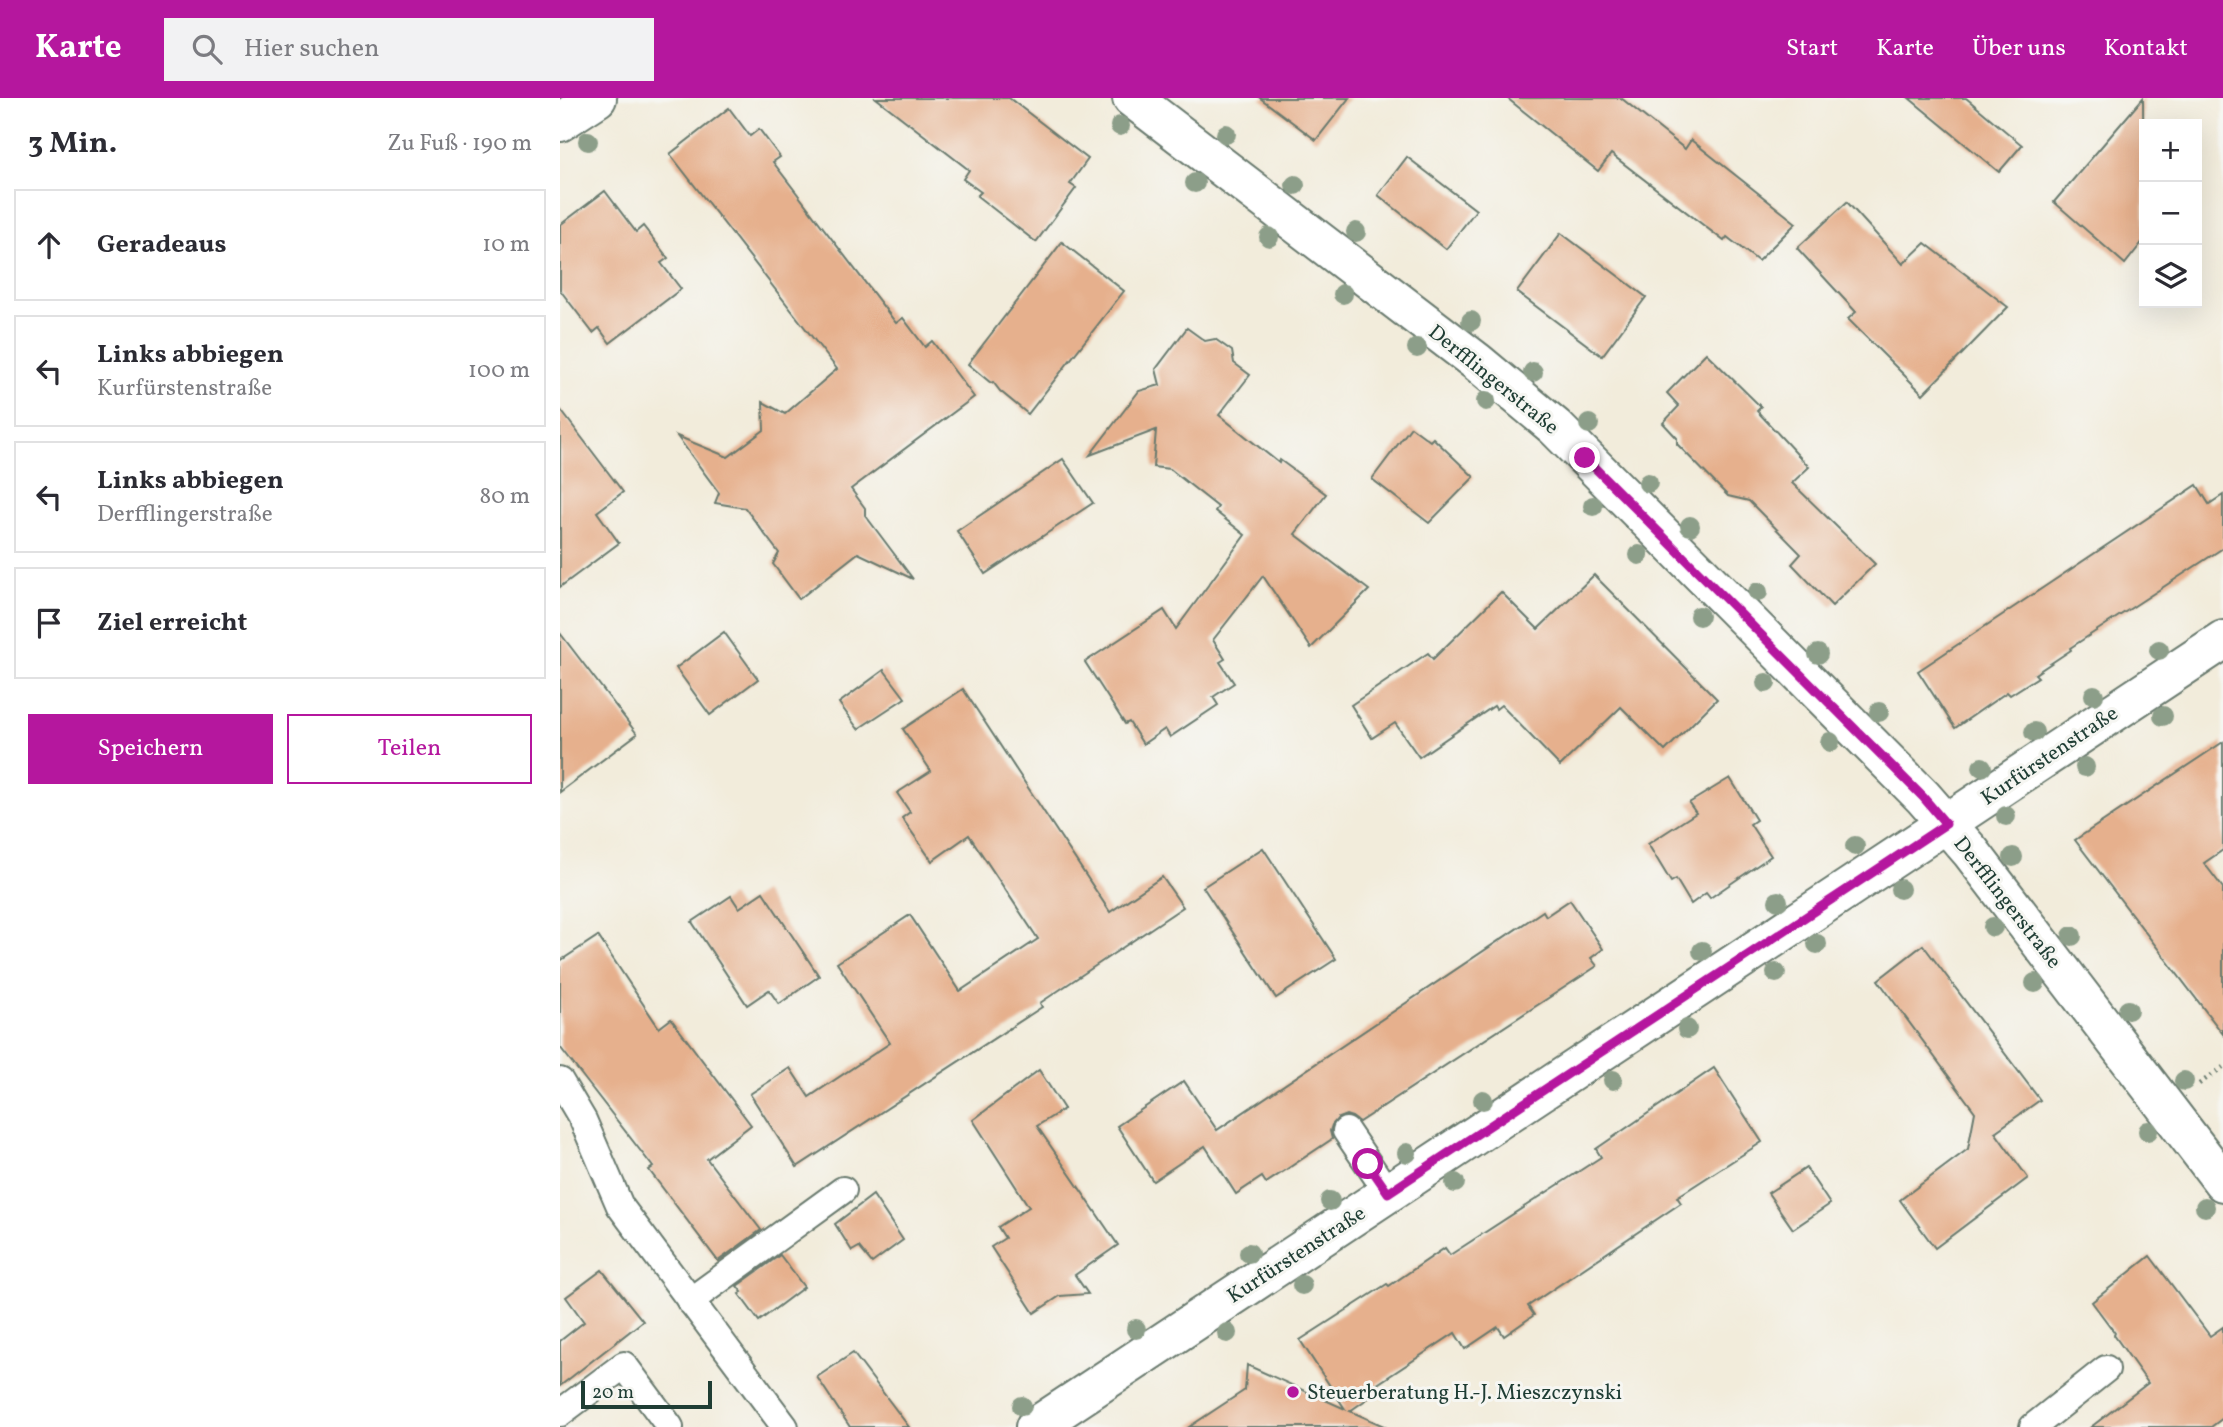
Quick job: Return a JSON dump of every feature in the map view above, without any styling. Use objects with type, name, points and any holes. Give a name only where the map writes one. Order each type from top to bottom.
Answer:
[{"type":"street","points":[[560,122],[597,98]]},
{"type":"street","name":"Derfflingerstraße","points":[[1132,98],[1477,362],[1555,427],[1914,788],[1971,852],[2223,1182]]},
{"type":"street","name":"Kurfürstenstraße","points":[[1035,1427],[2223,640]]},
{"type":"lane","points":[[560,1081],[583,1120],[620,1206],[785,1427]]},
{"type":"lane","points":[[1346,1131],[1388,1193]]},
{"type":"lane","points":[[690,1301],[843,1190]]},
{"type":"lane","points":[[560,1413],[624,1365],[670,1427]]},
{"type":"lane","points":[[2033,1427],[2106,1369]]},
{"type":"path","points":[[2199,1085],[2223,1067]]},
{"type":"building","points":[[876,98],[1009,98],[1088,159],[1070,184],[1076,188],[1036,242],[977,196],[981,192],[963,179],[969,170]]},
{"type":"building","points":[[1260,98],[1349,98],[1316,140]]},
{"type":"building","points":[[1507,98],[1621,98],[1685,149],[1691,140],[1796,223],[1758,261],[1727,237],[1724,241],[1611,154],[1598,171]]},
{"type":"building","points":[[1909,98],[1966,98],[2022,145],[1999,172]]},
{"type":"building","points":[[2143,98],[2143,119],[2139,119],[2139,246],[2125,264],[2054,202]]},
{"type":"building","points":[[729,108],[750,136],[759,129],[780,157],[773,162],[896,323],[903,318],[925,347],[932,341],[974,397],[851,489],[865,508],[865,515],[913,579],[858,553],[799,599],[773,564],[779,553],[745,508],[715,503],[719,493],[677,436],[728,457],[764,430],[763,402],[785,414],[837,369],[670,154]]},
{"type":"building","points":[[1407,157],[1476,210],[1446,249],[1378,195]]},
{"type":"building","points":[[605,191],[636,232],[643,226],[668,258],[661,263],[681,289],[610,343],[599,328],[593,333],[560,290],[560,225]]},
{"type":"building","points":[[1847,202],[1903,264],[1925,243],[2008,307],[1923,394],[1848,319],[1856,312],[1797,248]]},
{"type":"building","points":[[1561,233],[1646,297],[1602,356],[1517,292]]},
{"type":"building","points":[[1062,242],[1124,291],[1028,414],[993,382],[968,364]]},
{"type":"building","points":[[1187,328],[1205,341],[1215,339],[1232,351],[1234,363],[1250,375],[1219,415],[1279,463],[1280,460],[1326,494],[1295,534],[1369,590],[1311,648],[1263,576],[1213,640],[1225,659],[1220,662],[1234,683],[1213,697],[1218,705],[1170,737],[1165,729],[1143,744],[1129,722],[1125,724],[1085,662],[1164,610],[1176,629],[1245,535],[1215,511],[1218,507],[1170,469],[1153,467],[1156,430],[1090,455],[1139,391],[1160,385],[1156,369]]},
{"type":"building","points":[[1706,353],[1761,407],[1757,411],[1809,467],[1792,483],[1875,564],[1832,606],[1792,564],[1801,554],[1749,501],[1728,496],[1677,444],[1677,438],[1663,423],[1679,406],[1667,393]]},
{"type":"building","points":[[560,409],[623,492],[597,512],[619,543],[560,587]]},
{"type":"building","points":[[1411,427],[1430,441],[1433,438],[1474,477],[1429,523],[1372,479]]},
{"type":"building","points":[[1063,459],[1093,503],[985,574],[957,531]]},
{"type":"building","points":[[2197,485],[2209,504],[2223,495],[2223,548],[2070,648],[2071,650],[2035,674],[2038,677],[2010,695],[2007,692],[1955,728],[1918,671]]},
{"type":"building","points":[[1594,575],[1717,699],[1665,751],[1621,707],[1560,766],[1501,705],[1496,709],[1494,706],[1419,757],[1395,723],[1372,738],[1351,705],[1428,653],[1433,659],[1501,592],[1538,629]]},
{"type":"building","points":[[724,632],[758,679],[710,715],[676,668]]},
{"type":"building","points":[[560,633],[637,734],[560,792]]},
{"type":"building","points":[[884,670],[905,698],[858,729],[839,703]]},
{"type":"building","points":[[963,689],[1110,912],[1162,877],[1183,907],[1040,1003],[1042,1007],[797,1167],[750,1094],[790,1068],[809,1097],[890,1043],[837,963],[910,915],[960,991],[1038,939],[969,835],[932,861],[902,818],[910,812],[897,793],[931,771],[903,729]]},
{"type":"building","points":[[2223,742],[2223,850],[2204,863],[2223,888],[2223,1034],[2075,840]]},
{"type":"building","points":[[1730,778],[1756,820],[1750,824],[1771,856],[1710,898],[1706,893],[1691,904],[1676,879],[1671,882],[1648,844],[1696,813],[1689,803]]},
{"type":"building","points":[[1263,848],[1336,959],[1276,998],[1203,887]]},
{"type":"building","points":[[763,892],[819,976],[779,1004],[769,990],[747,1005],[692,922],[731,896],[739,908]]},
{"type":"building","points":[[1570,900],[1603,949],[1591,958],[1597,966],[1359,1122],[1346,1115],[1338,1118],[1330,1131],[1332,1139],[1266,1183],[1262,1177],[1236,1194],[1205,1146],[1153,1181],[1117,1126],[1184,1081],[1217,1130],[1543,911],[1546,916]]},
{"type":"building","points":[[598,936],[659,1028],[671,1019],[751,1125],[707,1159],[761,1230],[718,1261],[649,1170],[653,1167],[560,1047],[560,961]]},
{"type":"building","points":[[1923,945],[2040,1100],[1995,1132],[2028,1178],[1935,1248],[1900,1200],[1968,1149],[1975,1112],[1878,980]]},
{"type":"building","points":[[1714,1068],[1762,1142],[1677,1197],[1681,1203],[1528,1306],[1534,1315],[1504,1336],[1498,1327],[1465,1349],[1455,1333],[1373,1387],[1377,1392],[1350,1411],[1386,1427],[1189,1427],[1245,1390],[1247,1365],[1345,1409],[1300,1340],[1445,1248],[1450,1255],[1601,1157],[1596,1149]]},
{"type":"building","points":[[1039,1070],[1064,1109],[1037,1126],[1118,1245],[1075,1275],[1088,1294],[1060,1296],[1034,1313],[991,1247],[1005,1238],[998,1227],[1029,1207],[973,1120]]},
{"type":"building","points":[[1806,1168],[1830,1204],[1793,1229],[1768,1193]]},
{"type":"building","points":[[873,1195],[903,1240],[872,1263],[859,1247],[852,1251],[835,1224]]},
{"type":"building","points":[[780,1255],[804,1287],[759,1321],[739,1294],[742,1292],[737,1286]]},
{"type":"building","points":[[2150,1256],[2210,1336],[2223,1327],[2223,1418],[2211,1427],[2091,1427],[2148,1383],[2092,1302]]},
{"type":"building","points":[[602,1270],[643,1321],[560,1386],[560,1341],[584,1322],[566,1297]]},
{"type":"building","points":[[853,1353],[909,1427],[850,1427],[817,1377]]},
{"type":"place","name":"Steuerberatung H.-J. Mieszczynski","points":[[1293,1392]]},
{"type":"route","points":[[1368,1164],[1388,1193],[1946,824],[1923,797],[1585,458]]}]
